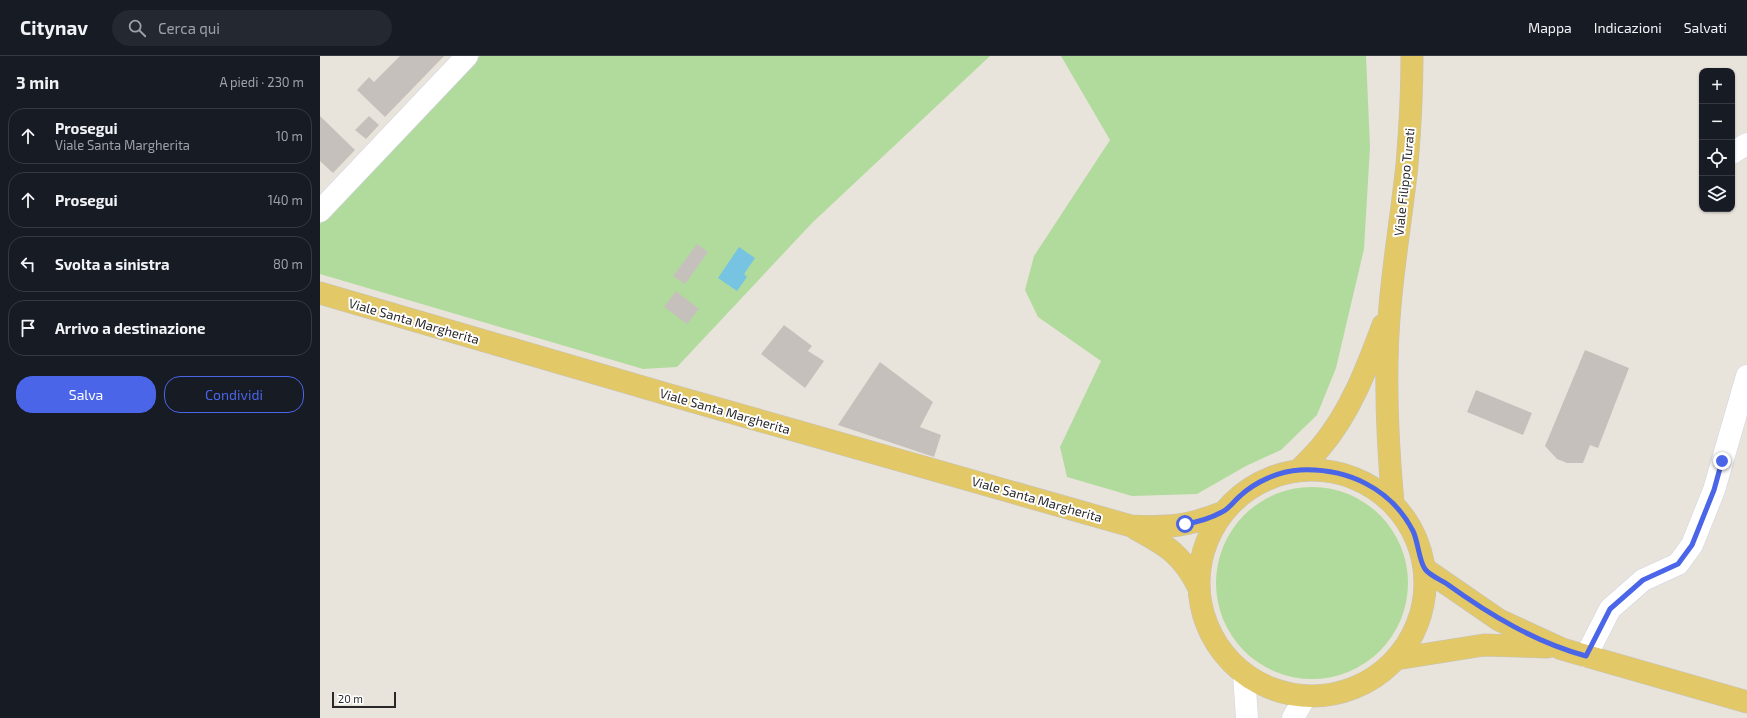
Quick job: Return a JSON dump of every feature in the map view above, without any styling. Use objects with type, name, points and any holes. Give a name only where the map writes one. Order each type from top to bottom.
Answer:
[{"type":"main road","name":"Viale Filippo Turati","points":[[1393,503],[1389,462],[1388,396],[1390,307],[1407,166],[1412,92],[1412,56]]},
{"type":"main road","name":"Viale Santa Margherita","points":[[320,293],[670,395],[1131,526],[1158,528],[1175,526],[1194,523],[1224,512]]},
{"type":"main road","name":"Viale Filippo Turati","points":[[1299,470],[1320,448],[1347,407],[1369,363],[1390,307]]},
{"type":"main road","points":[[1299,470],[1324,470],[1350,476],[1373,487],[1393,503],[1413,531],[1425,569],[1426,591],[1422,613],[1412,638],[1396,660],[1377,676],[1355,689],[1326,696],[1305,697],[1285,694],[1263,686],[1244,674],[1226,658],[1212,637],[1202,613],[1199,588],[1200,567],[1205,546],[1224,512],[1240,495],[1260,482],[1279,475],[1299,470]]},
{"type":"main road","name":"Viale Santa Margherita","points":[[1131,526],[1160,542],[1178,555],[1190,571],[1199,588]]},
{"type":"main road","points":[[1425,569],[1499,620],[1562,649],[1747,702]]},
{"type":"main road","points":[[1396,660],[1484,645],[1523,645],[1562,649]]},
{"type":"street","points":[[320,211],[467,56]]},
{"type":"street","points":[[1735,151],[1747,144]]},
{"type":"street","points":[[1586,656],[1610,609],[1643,580],[1678,564],[1692,545],[1714,490],[1747,376]]},
{"type":"street","points":[[1244,674],[1247,718]]},
{"type":"street","points":[[1292,718],[1305,697]]},
{"type":"green space","points":[[480,56],[990,56],[812,223],[677,367],[643,369],[320,274],[320,224]]},
{"type":"green space","points":[[1061,56],[1366,56],[1370,147],[1364,249],[1336,368],[1317,415],[1281,450],[1246,466],[1197,494],[1132,496],[1067,477],[1060,447],[1101,361],[1038,317],[1025,290],[1034,256],[1110,140]]},
{"type":"green space","points":[[1303,487],[1321,487],[1349,494],[1365,503],[1380,515],[1392,530],[1401,546],[1408,574],[1408,592],[1401,620],[1392,636],[1380,651],[1365,663],[1349,672],[1321,679],[1303,679],[1284,675],[1267,668],[1251,657],[1238,644],[1227,628],[1220,611],[1216,592],[1216,574],[1220,555],[1227,538],[1238,522],[1251,509],[1267,498],[1284,491]]},
{"type":"water","points":[[739,247],[755,258],[744,274],[747,277],[737,291],[718,278]]},
{"type":"building","points":[[400,56],[444,56],[385,117],[357,90],[369,77],[374,82]]},
{"type":"building","points":[[320,116],[355,150],[333,173],[320,161]]},
{"type":"building","points":[[369,116],[379,125],[366,139],[355,130]]},
{"type":"building","points":[[697,244],[708,252],[685,284],[673,276]]},
{"type":"building","points":[[676,291],[699,309],[687,324],[664,307]]},
{"type":"building","points":[[784,325],[812,346],[808,351],[824,361],[805,388],[761,354]]},
{"type":"building","points":[[1585,350],[1629,368],[1598,448],[1590,445],[1583,463],[1567,463],[1557,459],[1545,446]]},
{"type":"building","points":[[880,362],[933,402],[920,427],[941,435],[934,457],[838,425]]},
{"type":"building","points":[[1476,390],[1532,413],[1523,435],[1467,412]]},
{"type":"route","points":[[1185,524],[1194,523],[1224,512],[1240,495],[1260,482],[1279,475],[1299,470],[1324,470],[1350,476],[1373,487],[1393,503],[1413,531],[1425,569],[1499,620],[1562,649],[1586,656],[1610,609],[1643,580],[1678,564],[1692,545],[1714,490],[1722,461]]}]
